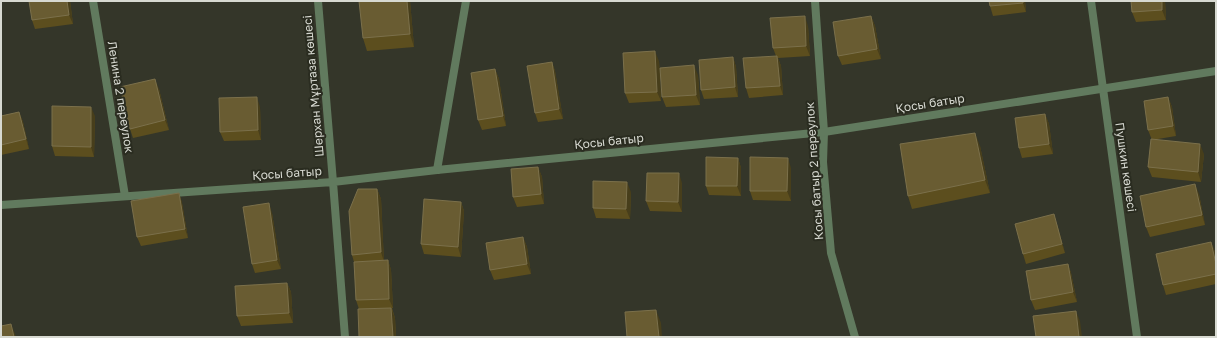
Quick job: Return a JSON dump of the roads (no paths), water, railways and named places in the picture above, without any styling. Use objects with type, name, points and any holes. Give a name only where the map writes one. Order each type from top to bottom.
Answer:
[{"type":"street","name":"Ленина 2 переулок","points":[[93,1],[125,196]]},
{"type":"street","name":"Шерхан Мұртаза көшесі","points":[[318,1],[345,337]]},
{"type":"street","points":[[437,170],[466,1]]},
{"type":"street","name":"Косы батыр 2 переулок","points":[[815,1],[824,132],[823,162],[831,253],[855,337]]},
{"type":"street","name":"Пушкин көшесі","points":[[1091,1],[1137,337]]},
{"type":"street","name":"Қосы батыр","points":[[1,205],[333,182],[437,170],[824,132],[1216,71]]}]
